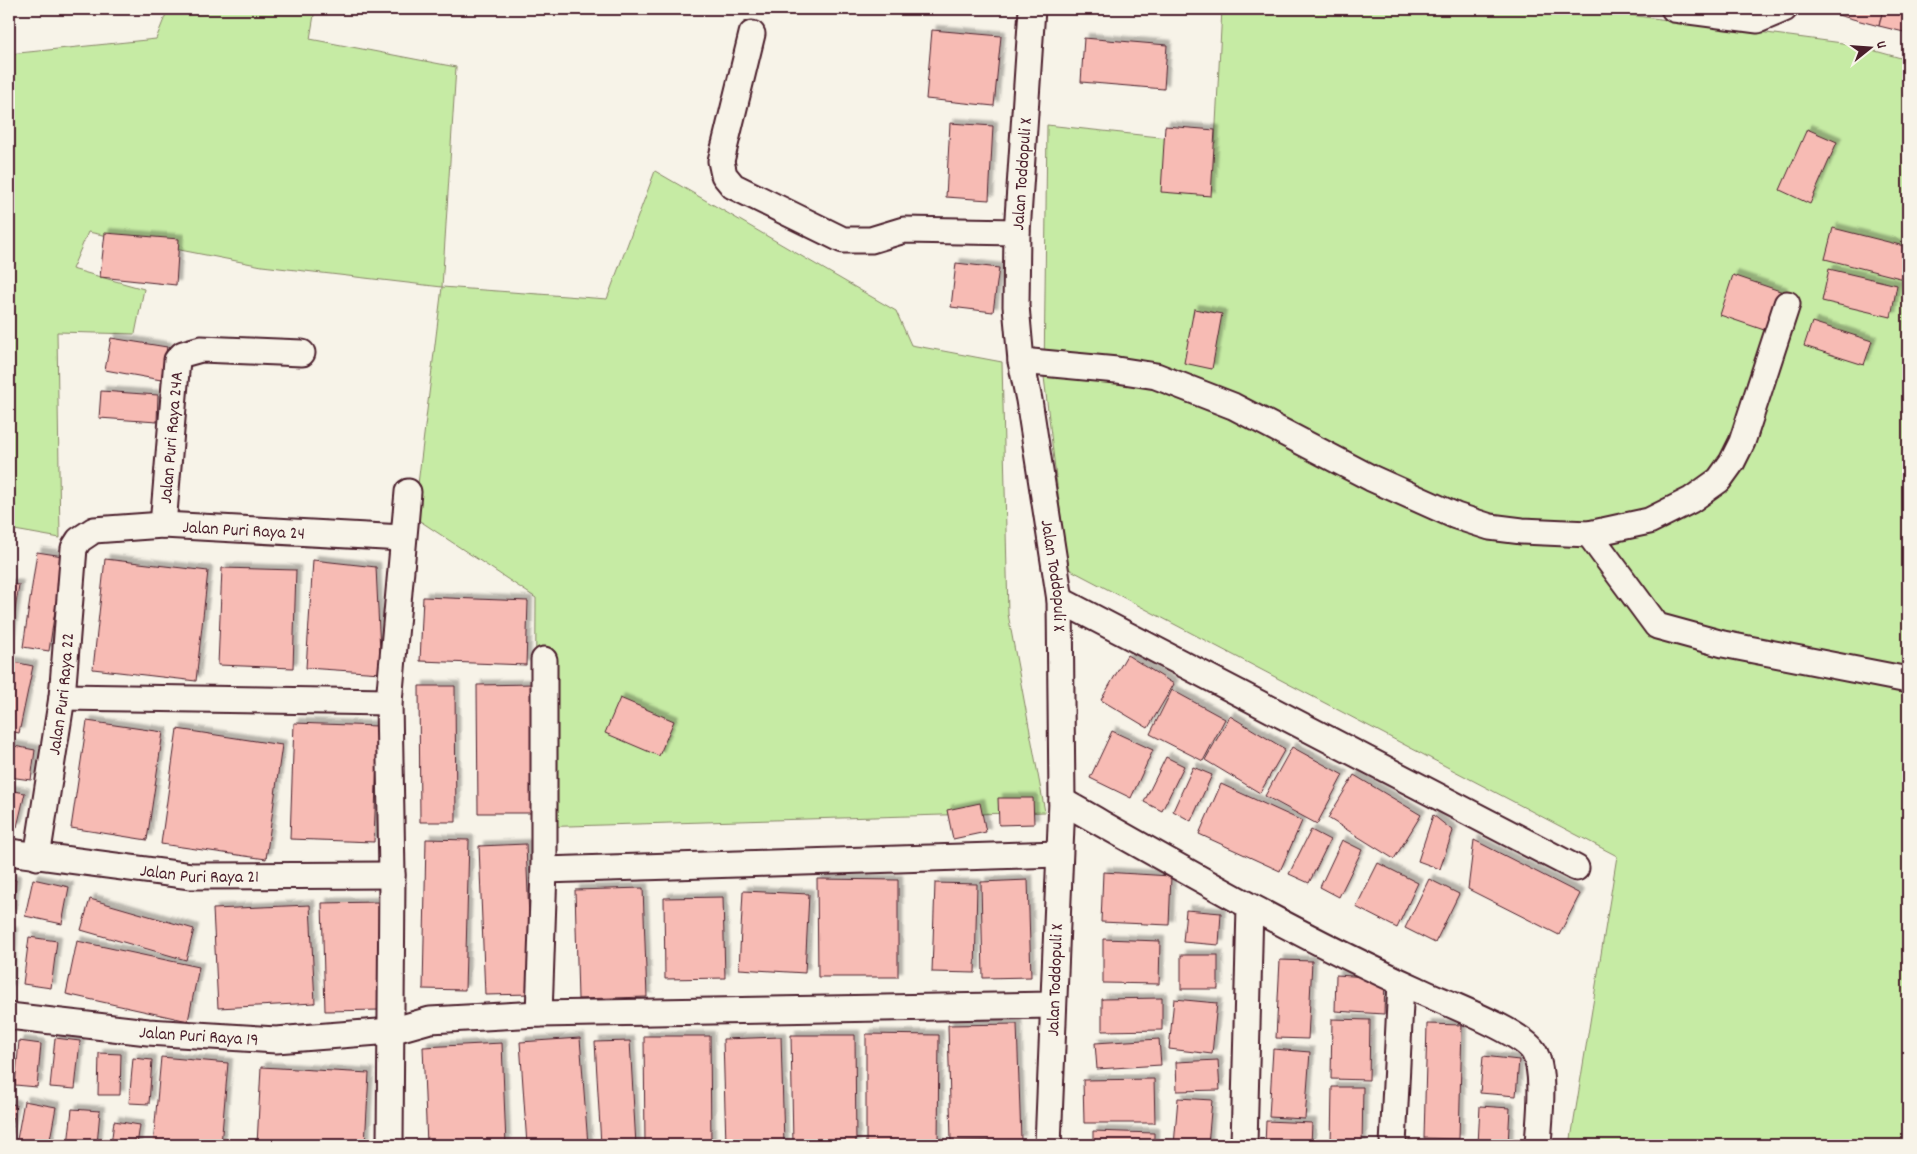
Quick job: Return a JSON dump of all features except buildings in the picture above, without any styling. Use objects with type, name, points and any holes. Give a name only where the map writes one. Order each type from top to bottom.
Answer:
[{"type":"street","name":"Jalan Toddopuli X","points":[[1032,9],[1017,232],[1016,306],[1021,361],[1029,400],[1060,600],[1062,801],[1058,854],[1048,1145]]},
{"type":"street","points":[[1674,9],[1758,20],[1784,9]]},
{"type":"street","points":[[752,34],[721,161],[724,175],[733,186],[844,240],[872,240],[904,230],[1017,232]]},
{"type":"street","points":[[1021,361],[1117,370],[1156,376],[1233,406],[1371,478],[1456,516],[1490,527],[1589,534],[1649,521],[1690,500],[1719,480],[1732,462],[1742,442],[1787,304]]},
{"type":"street","name":"Jalan Puri Raya 24A","points":[[163,525],[177,360],[183,354],[201,349],[302,353]]},
{"type":"street","points":[[390,1145],[392,875],[389,702],[408,492]]},
{"type":"street","name":"Jalan Puri Raya 24","points":[[86,535],[94,530],[163,525],[403,538]]},
{"type":"street","points":[[1589,534],[1658,626],[1723,644],[1908,680]]},
{"type":"street","name":"Jalan Puri Raya 22","points":[[38,857],[62,697],[74,548],[86,535]]},
{"type":"street","points":[[1060,600],[1576,868]]},
{"type":"street","points":[[540,1014],[544,870],[544,660]]},
{"type":"street","points":[[62,697],[389,702]]},
{"type":"street","points":[[1062,801],[1250,906],[1401,983],[1516,1035],[1534,1051],[1539,1068],[1538,1145]]},
{"type":"street","name":"Jalan Puri Raya 21","points":[[9,852],[191,876],[392,875]]},
{"type":"street","points":[[544,870],[1058,854]]},
{"type":"street","points":[[1244,1145],[1250,906]]},
{"type":"street","points":[[1393,1145],[1401,983]]},
{"type":"street","name":"Jalan Puri Raya 19","points":[[9,1016],[148,1032],[276,1040],[391,1031],[430,1020],[540,1014],[1052,1006]]},
{"type":"green space","points":[[168,9],[315,9],[310,39],[456,67],[442,287],[262,266],[88,232],[72,269],[144,289],[135,334],[57,332],[60,538],[9,529],[9,54],[156,39]]},
{"type":"green space","points":[[1222,9],[1584,9],[1850,44],[1908,60],[1908,1145],[1570,1145],[1617,856],[1067,568],[1044,377],[1047,125],[1215,143]]},
{"type":"green space","points":[[655,171],[896,311],[911,345],[1002,362],[1008,614],[1045,812],[535,827],[536,598],[414,517],[442,287],[607,299]]}]
